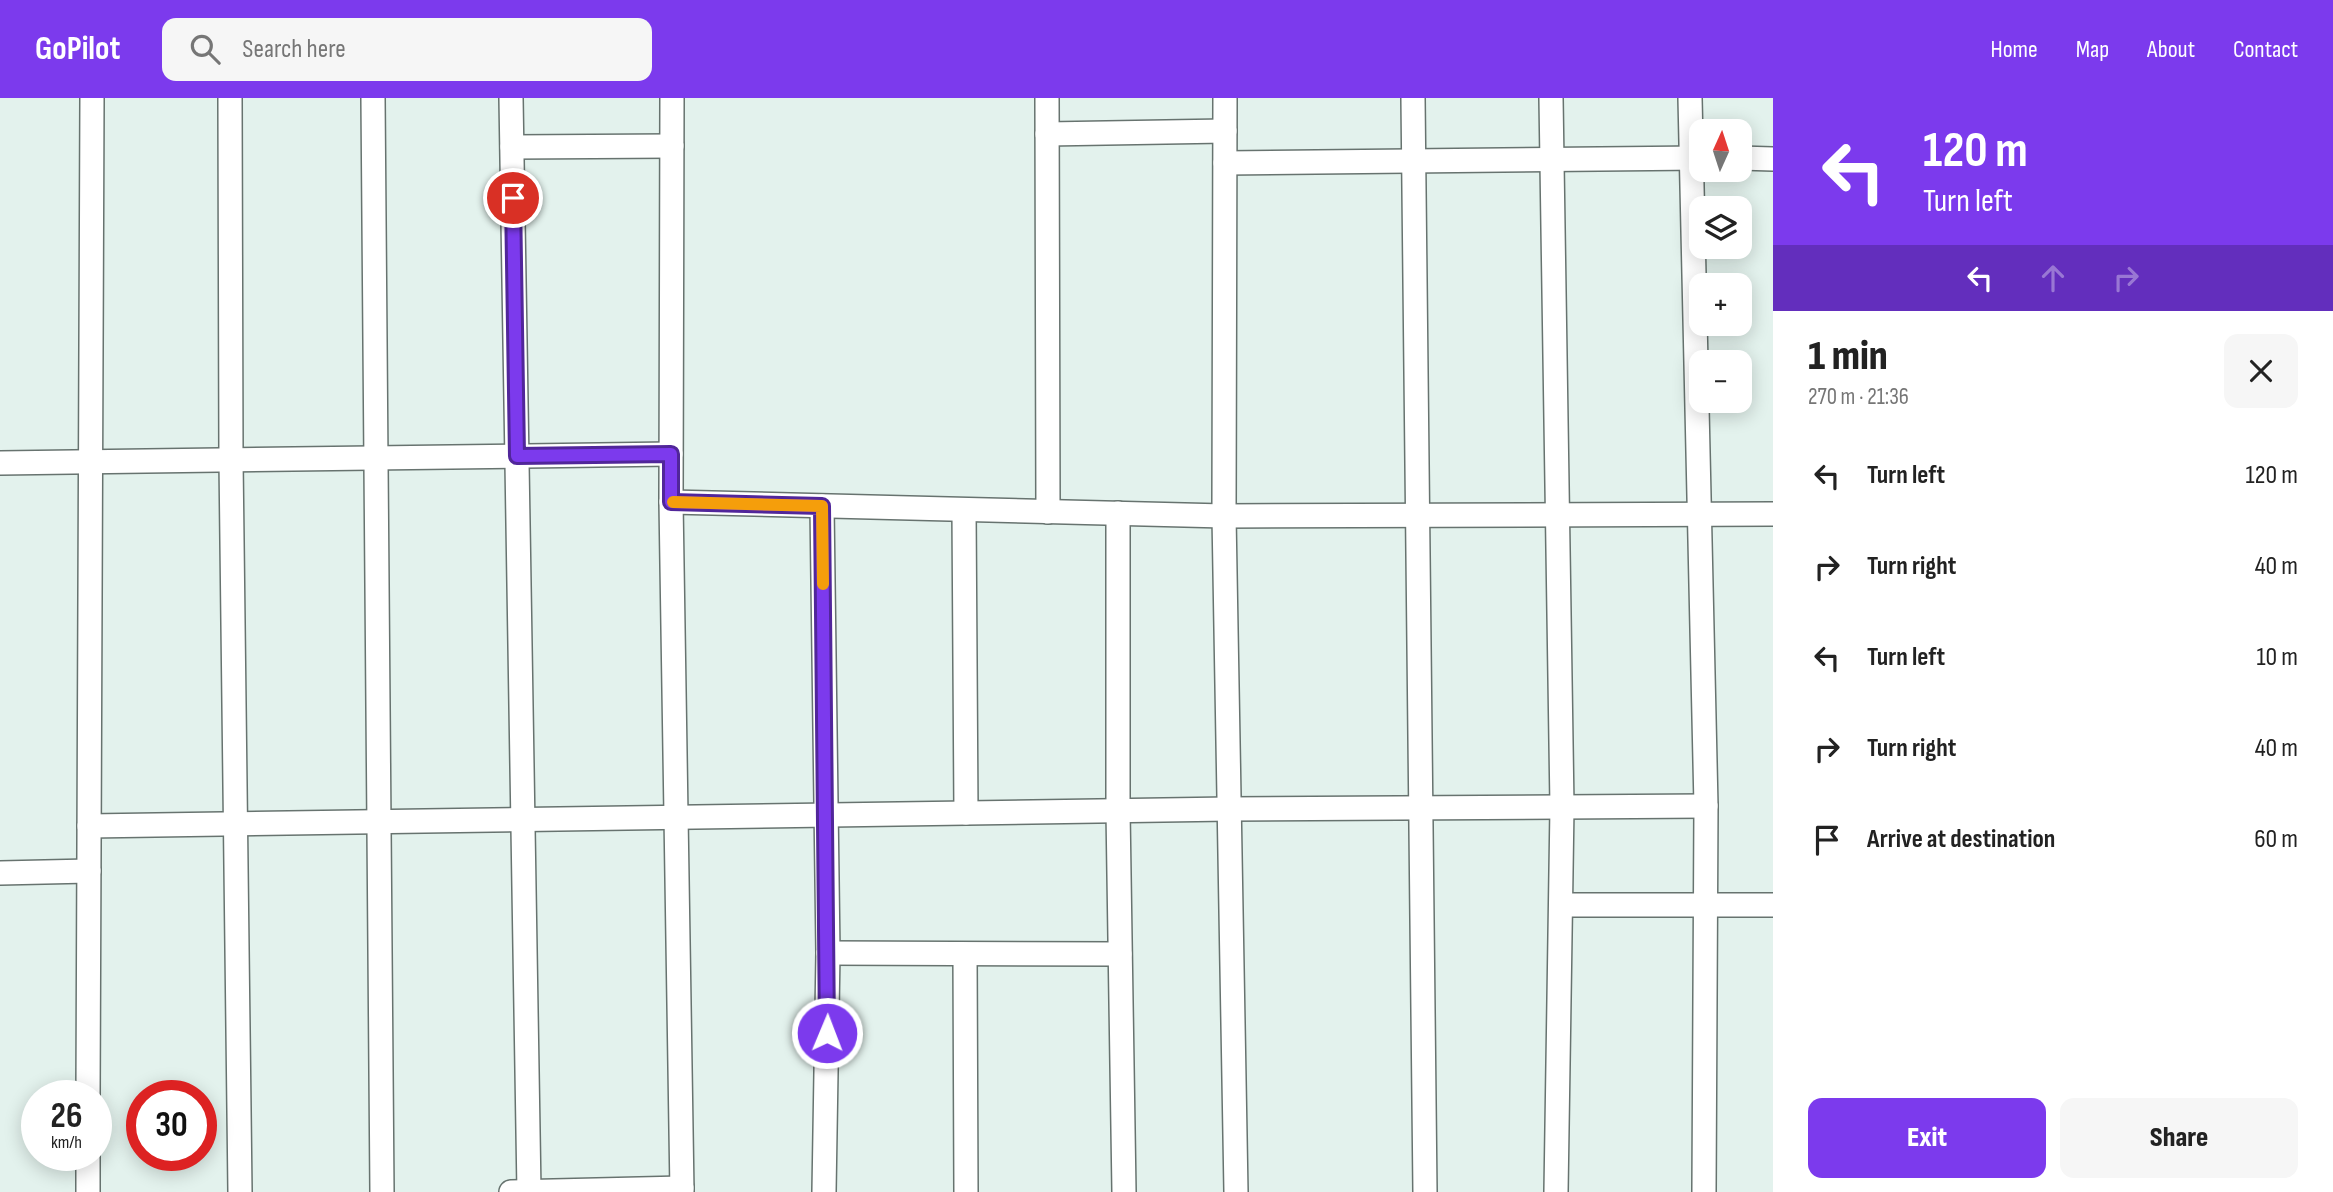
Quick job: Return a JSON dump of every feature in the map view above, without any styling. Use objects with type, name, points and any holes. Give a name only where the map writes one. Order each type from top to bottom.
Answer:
[{"type":"street","points":[[88,1080],[92,98]]},
{"type":"street","points":[[230,98],[234,824],[240,1192]]},
{"type":"street","points":[[373,98],[382,1192]]},
{"type":"street","points":[[511,98],[528,1192]]},
{"type":"street","points":[[511,1192],[682,1190],[671,502],[672,98]]},
{"type":"street","points":[[1047,98],[1048,512]]},
{"type":"street","points":[[1225,98],[1224,516],[1236,1192]]},
{"type":"street","points":[[1412,98],[1425,1192]]},
{"type":"street","points":[[1551,98],[1560,515],[1562,807],[1556,1192]]},
{"type":"street","points":[[1690,98],[1692,119]]},
{"type":"street","points":[[1047,134],[1225,131]]},
{"type":"street","points":[[512,147],[672,146]]},
{"type":"street","points":[[1225,163],[1689,158]]},
{"type":"street","points":[[1752,158],[1773,159]]},
{"type":"street","points":[[1696,182],[1698,514],[1706,806],[1704,1192]]},
{"type":"street","points":[[0,463],[671,454]]},
{"type":"street","points":[[671,502],[1224,516],[1773,514]]},
{"type":"street","points":[[822,506],[828,953],[824,1192]]},
{"type":"street","points":[[964,510],[966,813]]},
{"type":"street","points":[[1118,513],[1118,811],[1124,1192]]},
{"type":"street","points":[[89,827],[1230,809],[1706,806]]},
{"type":"street","points":[[0,873],[89,871]]},
{"type":"street","points":[[1560,905],[1773,905]]},
{"type":"street","points":[[828,953],[1120,954]]},
{"type":"street","points":[[965,954],[966,1192]]},
{"type":"street","points":[[88,1171],[88,1192]]},
{"type":"slow traffic","points":[[673,502],[822,506],[823,584]]},
{"type":"route","points":[[513,198],[517,456],[671,454],[671,502],[822,506],[827,1033]]}]
